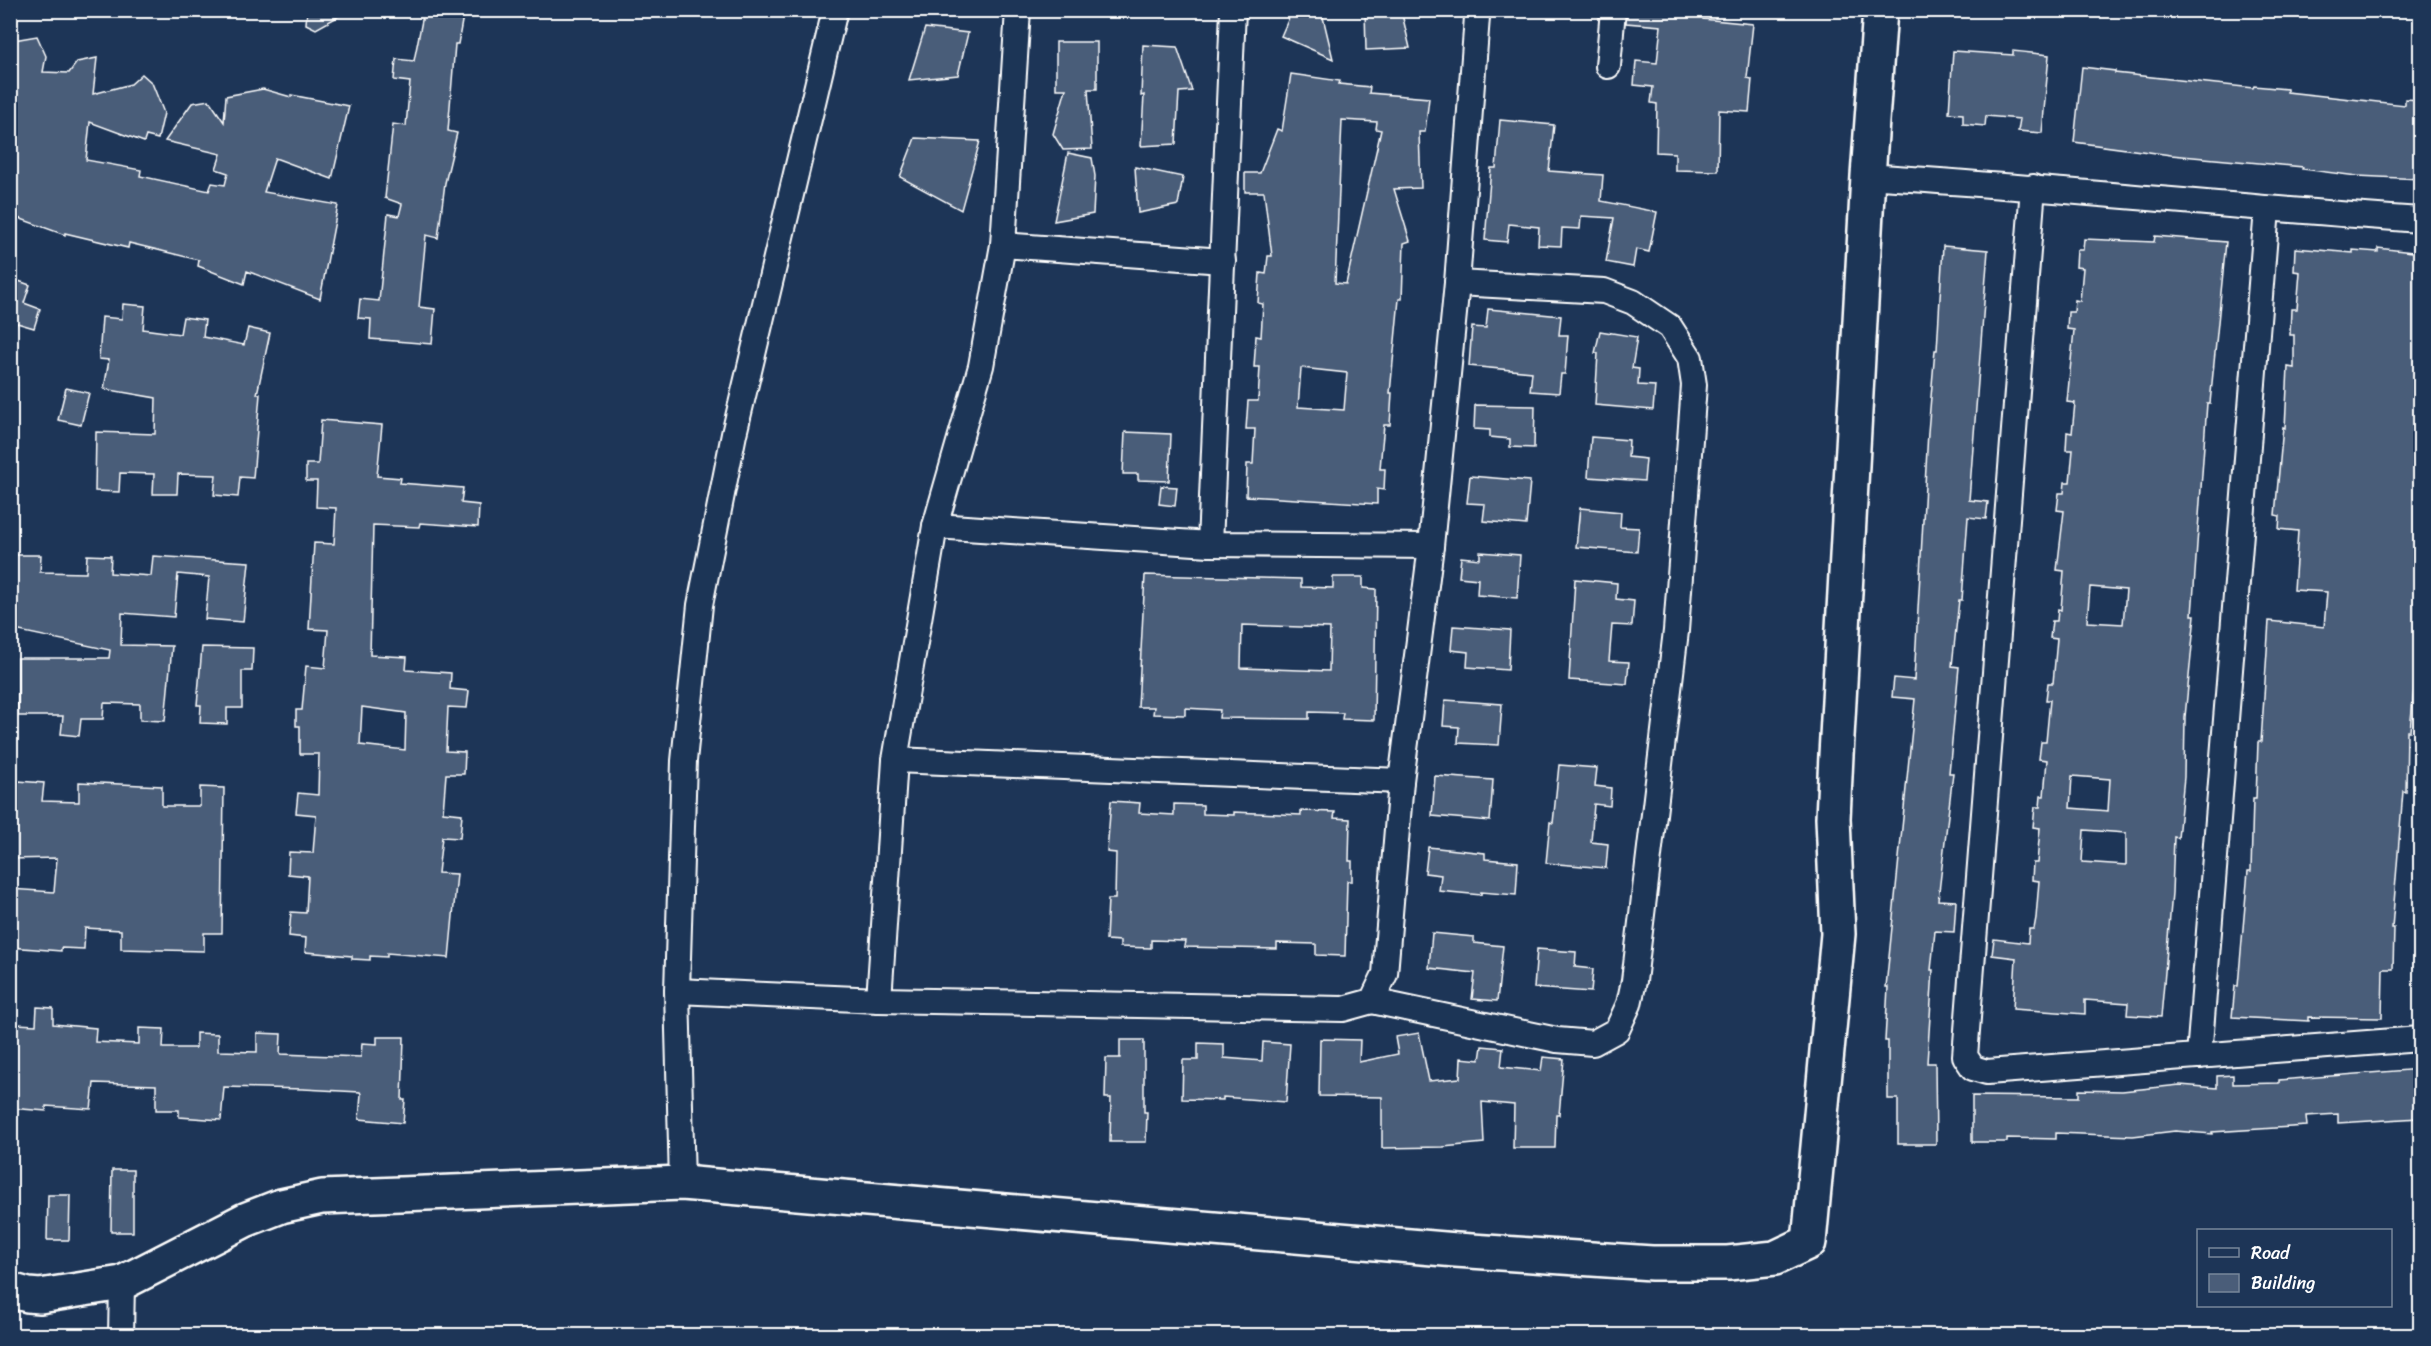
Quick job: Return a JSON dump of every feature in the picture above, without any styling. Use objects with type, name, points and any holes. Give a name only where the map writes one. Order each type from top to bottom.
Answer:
[{"type":"street","points":[[682,1183],[677,991],[684,761],[700,605],[734,434],[835,10]]},
{"type":"street","points":[[879,1000],[895,760],[935,526],[981,366],[1003,245],[1018,10]]},
{"type":"street","points":[[1210,544],[1233,10]]},
{"type":"street","points":[[1608,66],[1613,10]]},
{"type":"street","points":[[10,1290],[40,1296],[122,1283],[245,1220],[281,1206],[322,1197],[682,1183],[1456,1250],[1652,1263],[1728,1263],[1775,1258],[1809,1242],[1838,934],[1833,818],[1834,787],[1868,176],[1880,10]]},
{"type":"street","points":[[1372,1001],[1385,974],[1401,781],[1431,546],[1457,283],[1477,17]]},
{"type":"street","points":[[1868,176],[2033,187],[2267,209],[2421,220]]},
{"type":"street","points":[[2033,187],[1965,1056],[1973,1068],[1987,1072],[2421,1039]]},
{"type":"street","points":[[2199,1056],[2267,209]]},
{"type":"street","points":[[1003,245],[1223,261]]},
{"type":"street","points":[[677,991],[879,1000],[1343,1009],[1372,1001],[1557,1040],[1593,1043],[1617,1030],[1629,1004],[1634,981],[1675,642],[1694,385],[1690,358],[1670,327],[1634,302],[1604,291],[1457,283]]},
{"type":"street","points":[[935,526],[1210,544],[1431,546]]},
{"type":"street","points":[[895,760],[1401,781]]},
{"type":"street","points":[[121,1335],[122,1283]]},
{"type":"building","points":[[307,10],[350,10],[316,29],[306,24]]},
{"type":"building","points":[[424,10],[464,10],[458,44],[455,44],[448,131],[457,133],[445,183],[438,238],[426,235],[419,307],[435,309],[432,344],[370,339],[371,319],[358,318],[360,299],[379,301],[388,214],[399,216],[402,204],[385,198],[393,124],[406,126],[410,82],[394,80],[396,59],[414,61]]},
{"type":"building","points":[[1365,10],[1402,14],[1410,48],[1366,50]]},
{"type":"building","points":[[1627,10],[1704,10],[1703,19],[1753,24],[1747,78],[1752,79],[1749,112],[1719,110],[1718,171],[1675,170],[1675,153],[1656,152],[1657,104],[1651,103],[1653,87],[1634,85],[1636,61],[1657,63],[1661,26],[1626,23]]},
{"type":"building","points":[[1292,11],[1322,13],[1333,59],[1281,36]]},
{"type":"building","points":[[925,28],[968,33],[958,75],[909,80]]},
{"type":"building","points":[[37,36],[46,56],[43,72],[69,73],[77,62],[97,58],[93,94],[131,84],[142,74],[152,83],[164,113],[158,139],[146,136],[144,142],[90,122],[86,160],[141,170],[140,176],[209,191],[212,183],[225,185],[228,173],[216,169],[221,154],[165,141],[192,103],[209,100],[224,122],[226,96],[263,89],[291,97],[291,95],[349,106],[332,179],[275,158],[264,192],[338,205],[320,299],[247,271],[244,284],[198,266],[199,260],[129,243],[128,248],[65,233],[65,235],[10,215],[10,45],[14,40]]},
{"type":"building","points":[[1056,42],[1097,42],[1097,89],[1088,89],[1092,149],[1063,150],[1053,134],[1066,89],[1056,89]]},
{"type":"building","points":[[1143,45],[1177,47],[1192,91],[1179,92],[1176,144],[1141,146],[1144,95],[1141,96]]},
{"type":"building","points":[[1953,51],[2013,55],[2013,51],[2049,55],[2042,133],[2018,131],[2020,119],[1986,116],[1985,126],[1963,124],[1963,114],[1949,113]]},
{"type":"building","points":[[2082,67],[2115,71],[2115,73],[2253,88],[2254,86],[2287,89],[2287,92],[2405,105],[2405,99],[2421,100],[2421,179],[2357,176],[2302,169],[2303,167],[2171,155],[2074,142]]},
{"type":"building","points":[[1291,74],[1340,81],[1339,84],[1370,87],[1369,93],[1429,98],[1425,132],[1419,132],[1421,188],[1394,189],[1410,241],[1404,243],[1402,299],[1399,299],[1390,393],[1392,393],[1390,425],[1384,425],[1380,469],[1385,469],[1384,490],[1377,489],[1377,504],[1246,496],[1247,464],[1253,464],[1255,429],[1246,429],[1248,401],[1258,401],[1260,367],[1254,367],[1256,336],[1261,337],[1263,304],[1258,303],[1260,273],[1266,274],[1268,256],[1272,256],[1264,192],[1245,192],[1245,173],[1260,173],[1277,129],[1282,131]],"holes":[[[1342,120],[1377,122],[1376,129],[1381,130],[1346,284],[1335,283]],[[1301,368],[1347,373],[1344,410],[1298,407]]]},
{"type":"building","points":[[1500,120],[1554,125],[1549,171],[1603,175],[1601,201],[1657,212],[1649,252],[1636,249],[1633,267],[1606,262],[1614,218],[1581,216],[1580,229],[1562,228],[1561,246],[1538,245],[1539,227],[1509,224],[1507,242],[1485,240],[1491,168],[1496,168]]},
{"type":"building","points":[[915,138],[980,141],[961,210],[900,177]]},
{"type":"building","points":[[1068,153],[1092,158],[1095,176],[1093,214],[1054,221]]},
{"type":"building","points":[[1135,167],[1183,177],[1178,205],[1138,213]]},
{"type":"building","points":[[2155,236],[2226,242],[2210,403],[2207,403],[2192,615],[2195,615],[2185,717],[2184,777],[2178,838],[2174,837],[2172,893],[2161,1017],[2127,1015],[2128,1003],[2085,1000],[2085,1014],[2013,1009],[2016,958],[1992,955],[1994,939],[2028,943],[2029,929],[2034,929],[2036,918],[2039,881],[2032,880],[2033,863],[2037,863],[2040,828],[2033,827],[2035,807],[2040,807],[2041,796],[2044,796],[2047,760],[2039,759],[2041,742],[2046,742],[2050,700],[2046,700],[2048,683],[2053,683],[2057,639],[2050,638],[2052,621],[2057,621],[2058,609],[2061,610],[2064,571],[2057,570],[2064,511],[2057,510],[2059,493],[2064,493],[2065,482],[2070,482],[2073,450],[2066,450],[2067,432],[2072,433],[2075,403],[2067,402],[2074,330],[2067,329],[2068,312],[2074,312],[2075,300],[2080,301],[2083,268],[2076,267],[2077,250],[2083,250],[2084,239],[2154,242]],"holes":[[[2090,587],[2126,590],[2123,624],[2087,622]],[[2072,776],[2110,779],[2108,811],[2070,808]],[[2084,830],[2126,833],[2126,865],[2082,862]]]},
{"type":"building","points":[[1943,246],[1988,250],[1969,500],[1988,502],[1986,519],[1968,517],[1962,600],[1959,600],[1952,666],[1959,667],[1949,773],[1953,773],[1938,900],[1956,901],[1954,932],[1935,931],[1931,970],[1933,970],[1927,1063],[1935,1063],[1936,1144],[1898,1144],[1898,1099],[1888,1099],[1888,1041],[1885,1041],[1888,987],[1886,987],[1915,699],[1892,697],[1894,678],[1914,680],[1928,432],[1935,350],[1937,350]]},
{"type":"building","points":[[2295,248],[2353,253],[2353,250],[2378,252],[2378,248],[2421,253],[2421,588],[2419,602],[2417,602],[2416,667],[2410,731],[2407,731],[2406,792],[2403,791],[2392,928],[2394,928],[2393,969],[2383,969],[2382,1018],[2309,1017],[2309,1021],[2232,1017],[2235,986],[2238,986],[2248,871],[2251,871],[2253,799],[2256,799],[2258,742],[2261,742],[2269,621],[2324,627],[2327,592],[2294,590],[2298,531],[2279,529],[2280,516],[2275,515],[2283,427],[2285,428],[2288,367],[2294,368],[2294,335],[2290,335],[2291,309],[2297,309],[2300,272],[2294,271]]},
{"type":"building","points":[[10,278],[30,285],[24,303],[40,309],[34,328],[17,323],[13,335],[10,334]]},
{"type":"building","points":[[123,304],[145,306],[143,329],[180,334],[183,317],[205,320],[203,337],[244,345],[248,328],[270,333],[257,394],[260,394],[253,478],[240,477],[238,497],[214,495],[216,475],[178,474],[177,494],[153,494],[154,474],[120,473],[119,492],[95,491],[96,432],[155,434],[156,398],[104,389],[109,360],[99,359],[102,317],[122,319]]},
{"type":"building","points":[[1488,309],[1561,316],[1559,335],[1568,335],[1565,374],[1561,374],[1559,393],[1530,391],[1532,372],[1469,366],[1472,327],[1486,328]]},
{"type":"building","points":[[1600,331],[1637,337],[1632,368],[1639,369],[1638,385],[1655,386],[1653,410],[1595,405],[1598,353],[1595,353]]},
{"type":"building","points":[[66,388],[89,393],[81,425],[58,420]]},
{"type":"building","points":[[1475,405],[1535,406],[1534,448],[1510,447],[1510,439],[1490,437],[1490,430],[1474,429]]},
{"type":"building","points":[[321,420],[382,425],[377,476],[401,478],[400,483],[463,488],[461,503],[479,505],[478,527],[420,523],[419,527],[373,525],[370,655],[407,657],[406,670],[451,673],[450,689],[469,691],[467,708],[448,707],[446,751],[465,752],[464,774],[446,774],[443,812],[462,814],[460,838],[442,837],[438,873],[457,874],[449,958],[387,953],[387,957],[370,956],[370,960],[352,959],[352,956],[305,952],[306,938],[289,936],[291,912],[306,913],[308,876],[288,874],[289,852],[313,853],[316,815],[296,813],[298,793],[318,795],[319,754],[300,754],[300,726],[296,726],[296,710],[302,710],[306,666],[325,668],[328,630],[309,629],[314,543],[334,544],[336,508],[316,507],[317,481],[306,481],[306,464],[318,464]],"holes":[[[362,707],[406,713],[405,750],[360,745]]]},
{"type":"building","points":[[1125,432],[1171,434],[1169,481],[1138,480],[1138,474],[1123,474]]},
{"type":"building","points":[[1591,437],[1629,440],[1628,457],[1646,459],[1644,481],[1588,477]]},
{"type":"building","points":[[1470,476],[1530,481],[1526,525],[1483,521],[1485,504],[1467,503]]},
{"type":"building","points":[[1161,486],[1177,487],[1175,506],[1159,504]]},
{"type":"building","points":[[1580,508],[1621,512],[1620,527],[1639,528],[1637,552],[1576,547]]},
{"type":"building","points":[[1480,552],[1520,555],[1517,598],[1477,595],[1478,579],[1459,577],[1461,557],[1480,559]]},
{"type":"building","points":[[14,555],[41,555],[40,572],[86,573],[87,555],[111,556],[110,573],[151,576],[153,556],[249,562],[243,622],[205,619],[209,577],[178,574],[174,617],[122,613],[121,645],[172,646],[165,721],[140,720],[140,704],[104,703],[103,719],[81,719],[79,736],[61,734],[63,716],[18,716],[18,658],[109,658],[110,650],[10,629],[10,573],[14,573]]},
{"type":"building","points":[[1145,575],[1301,579],[1301,587],[1333,588],[1333,577],[1363,577],[1363,588],[1376,589],[1374,720],[1342,719],[1343,713],[1309,712],[1309,719],[1219,718],[1220,710],[1185,708],[1185,715],[1153,714],[1154,707],[1138,707]],"holes":[[[1242,625],[1330,628],[1329,671],[1241,668]]]},
{"type":"building","points":[[1575,579],[1617,583],[1616,599],[1634,601],[1632,626],[1612,625],[1609,661],[1629,662],[1627,684],[1569,680]]},
{"type":"building","points":[[1453,626],[1510,630],[1508,670],[1467,667],[1468,652],[1451,650]]},
{"type":"building","points":[[202,647],[253,648],[252,671],[242,671],[242,708],[227,708],[227,724],[200,723],[201,705],[197,705]]},
{"type":"building","points":[[1445,700],[1502,704],[1499,745],[1458,743],[1459,727],[1443,726]]},
{"type":"building","points":[[1559,765],[1597,768],[1595,786],[1611,788],[1610,806],[1594,804],[1591,842],[1608,844],[1606,868],[1546,863]]},
{"type":"building","points":[[1435,776],[1493,780],[1490,821],[1432,816]]},
{"type":"building","points":[[18,781],[44,783],[42,801],[79,802],[79,782],[162,786],[162,806],[200,806],[200,787],[224,788],[222,933],[204,933],[204,951],[121,949],[121,930],[85,928],[84,949],[61,948],[61,951],[10,947],[10,889],[54,892],[57,858],[10,859],[10,799],[16,800]]},
{"type":"building","points":[[1111,801],[1140,803],[1139,813],[1174,815],[1174,804],[1203,805],[1203,814],[1234,815],[1234,812],[1301,815],[1301,811],[1335,812],[1334,818],[1350,819],[1349,861],[1352,861],[1352,881],[1347,881],[1345,956],[1316,955],[1316,944],[1277,943],[1277,949],[1184,947],[1185,941],[1151,940],[1151,948],[1120,947],[1120,941],[1106,940],[1108,899],[1115,899],[1116,853],[1107,852]]},
{"type":"building","points":[[1428,847],[1485,853],[1485,859],[1518,862],[1516,895],[1481,892],[1481,895],[1439,891],[1441,875],[1425,873]]},
{"type":"building","points":[[1432,933],[1474,937],[1474,943],[1503,946],[1497,1001],[1472,999],[1475,973],[1429,968]]},
{"type":"building","points":[[1537,949],[1576,952],[1575,967],[1593,969],[1591,992],[1534,988]]},
{"type":"building","points":[[37,1007],[53,1008],[53,1024],[96,1028],[95,1042],[139,1044],[139,1028],[164,1029],[163,1048],[196,1048],[196,1033],[218,1034],[218,1051],[257,1052],[257,1033],[281,1034],[280,1054],[361,1057],[362,1043],[377,1044],[377,1037],[404,1037],[403,1123],[359,1119],[360,1092],[303,1089],[224,1087],[221,1120],[179,1117],[179,1110],[156,1110],[156,1085],[94,1083],[91,1109],[46,1106],[46,1111],[10,1108],[10,1042],[16,1042],[17,1024],[36,1025]]},
{"type":"building","points":[[1419,1033],[1429,1081],[1460,1078],[1461,1058],[1480,1060],[1482,1046],[1503,1048],[1501,1067],[1541,1071],[1543,1057],[1564,1059],[1559,1115],[1556,1115],[1555,1148],[1513,1148],[1514,1105],[1482,1102],[1484,1143],[1443,1147],[1382,1148],[1382,1097],[1319,1096],[1320,1039],[1360,1040],[1359,1062],[1398,1054],[1395,1037]]},
{"type":"building","points":[[1120,1040],[1144,1040],[1146,1142],[1110,1142],[1111,1098],[1105,1098],[1106,1058],[1120,1058]]},
{"type":"building","points":[[1263,1042],[1290,1044],[1286,1102],[1223,1097],[1223,1100],[1182,1099],[1183,1060],[1198,1060],[1198,1043],[1224,1044],[1224,1058],[1262,1061]]},
{"type":"building","points":[[2421,1069],[2419,1118],[2338,1123],[2338,1114],[2306,1116],[2307,1126],[2212,1132],[2212,1134],[2175,1131],[2133,1136],[2056,1133],[2056,1139],[2007,1138],[2007,1142],[1972,1142],[1972,1096],[2079,1097],[2079,1090],[2122,1091],[2180,1085],[2217,1088],[2217,1076],[2233,1075],[2233,1084],[2279,1083],[2279,1080]]},
{"type":"building","points":[[112,1170],[133,1170],[133,1232],[111,1232]]},
{"type":"building","points":[[48,1195],[70,1195],[69,1240],[47,1240]]}]
